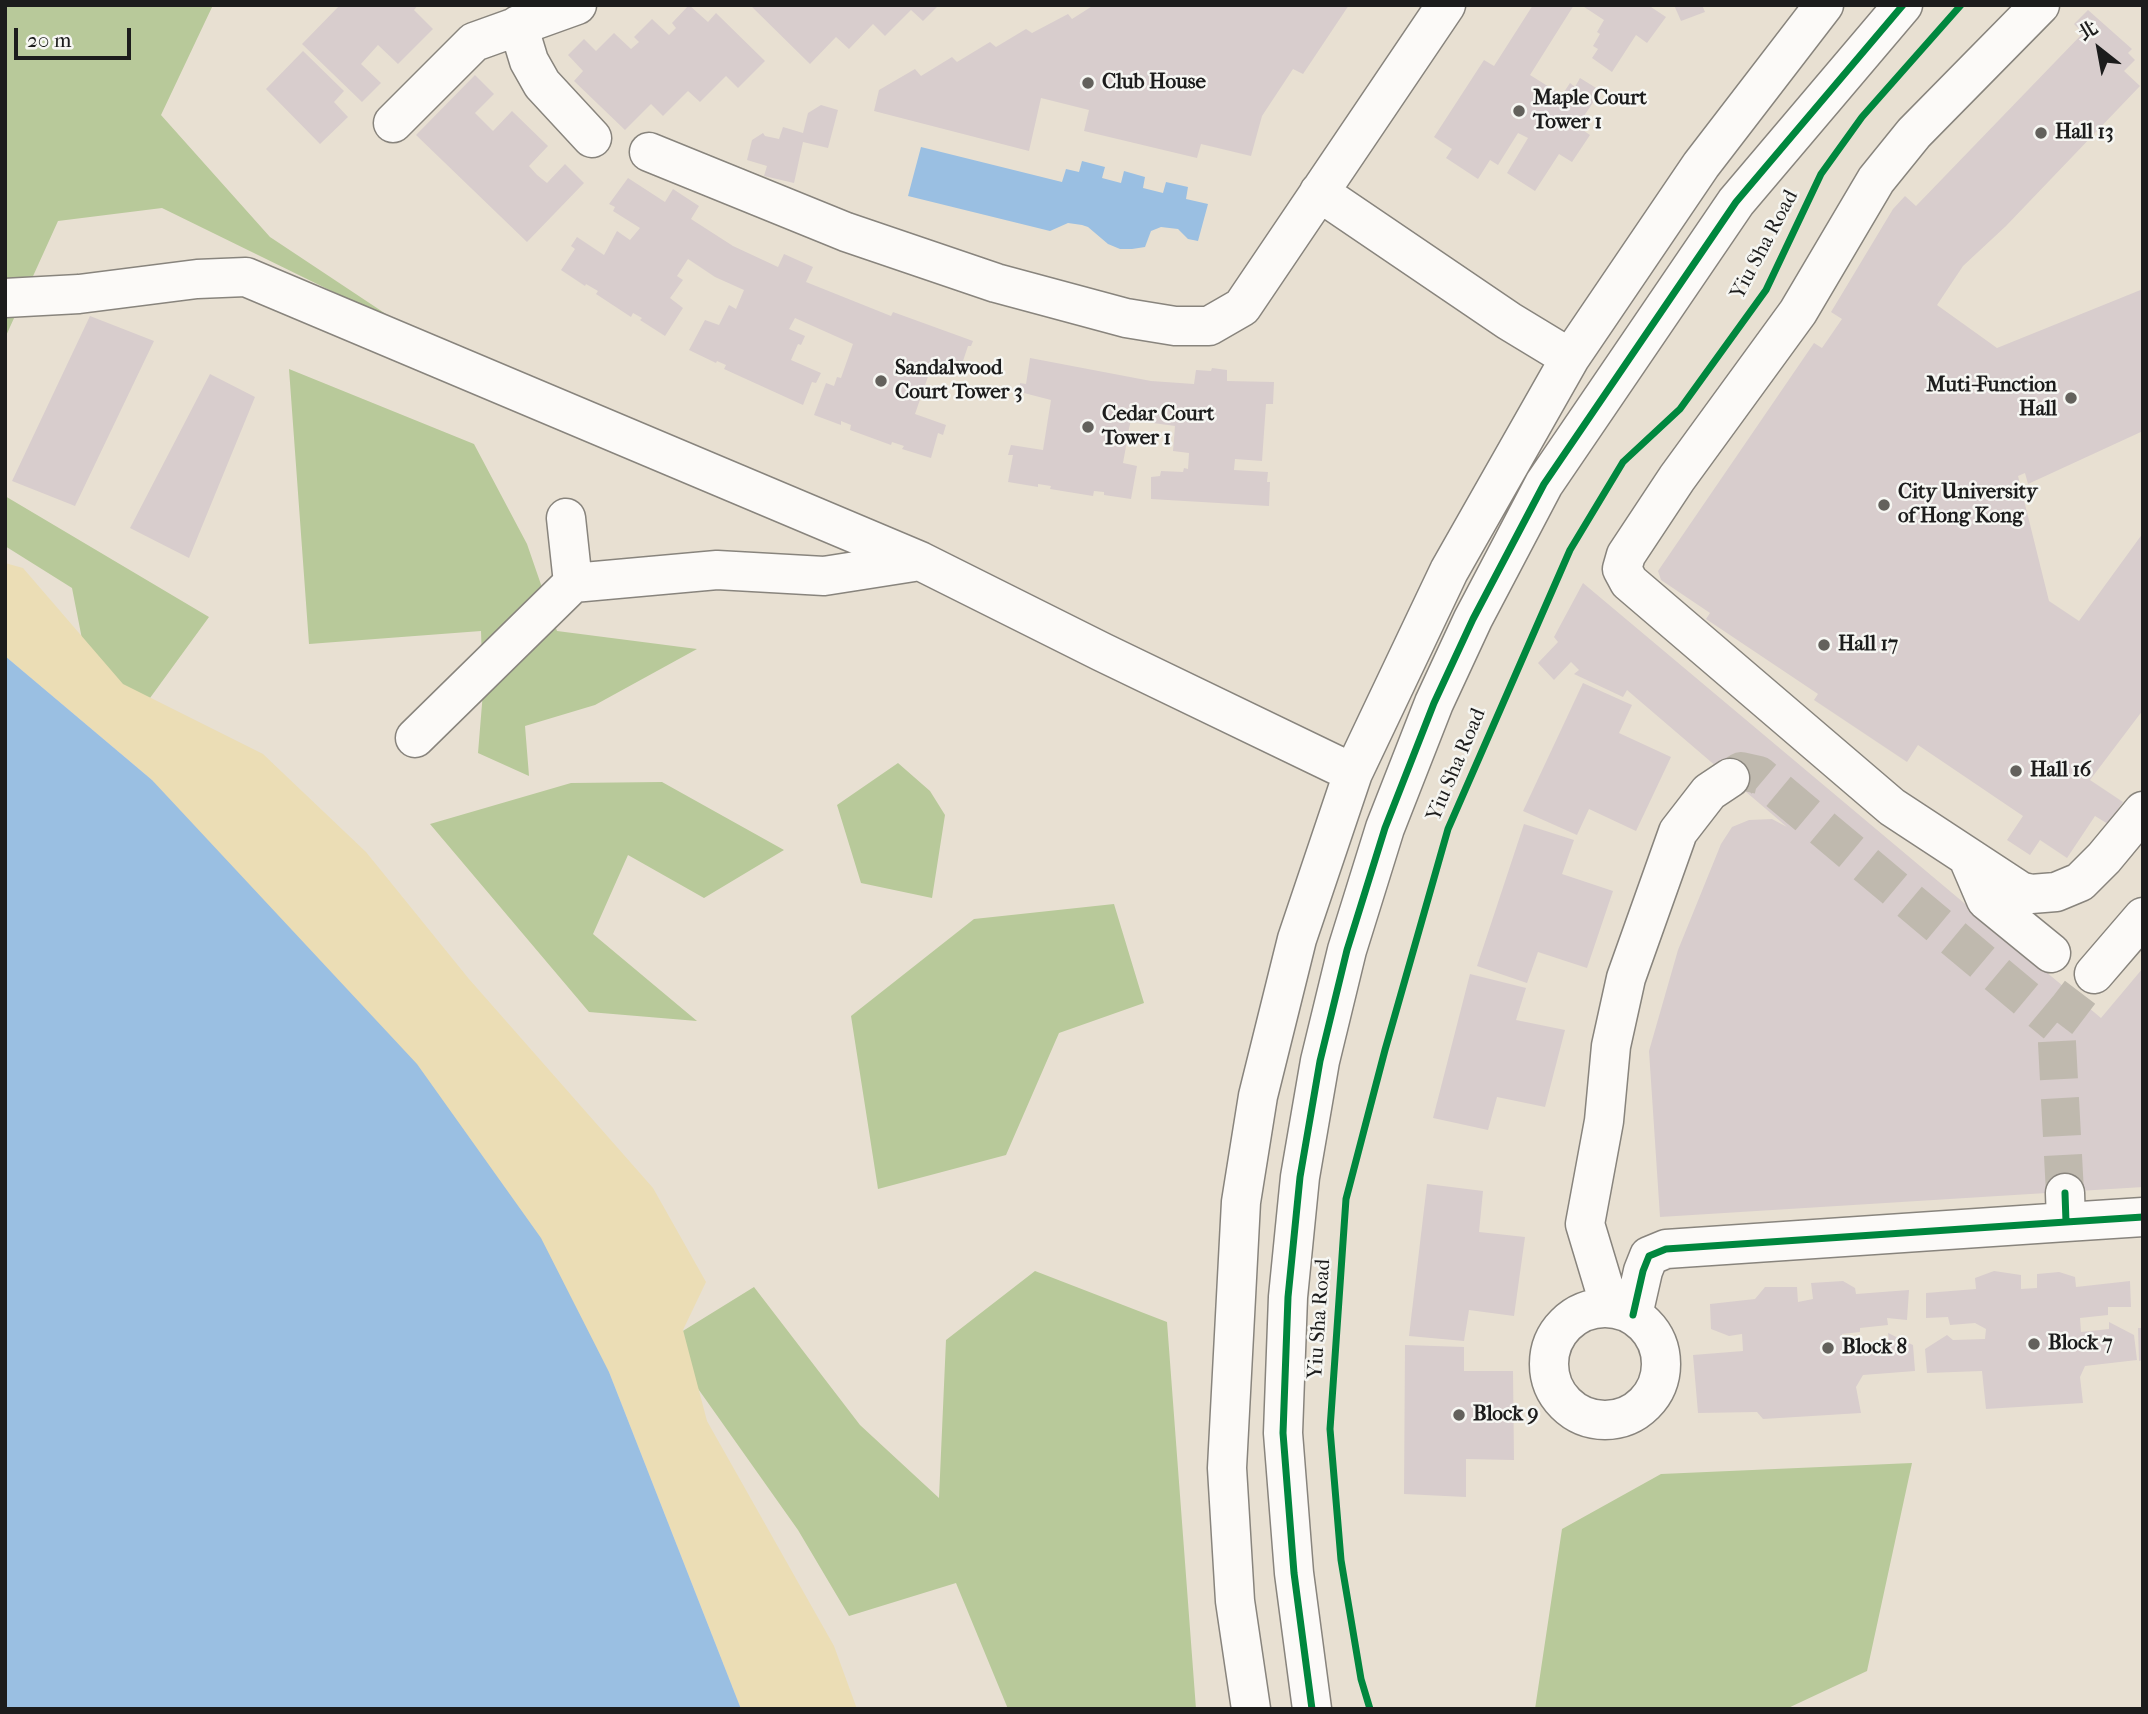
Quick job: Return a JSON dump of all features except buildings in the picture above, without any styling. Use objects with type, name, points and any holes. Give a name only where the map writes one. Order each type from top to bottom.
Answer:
[{"type":"street","points":[[393,123],[474,42],[577,5]]},
{"type":"street","points":[[649,152],[846,232],[996,283],[1126,318],[1175,326],[1209,326],[1242,307],[1446,5]]},
{"type":"street","points":[[1251,1709],[1236,1601],[1227,1468],[1241,1202],[1258,1096],[1297,939],[1353,773],[1449,571],[1570,358],[1701,165],[1824,5]]},
{"type":"street","name":"Yiu Sha Road","points":[[1312,1709],[1294,1573],[1283,1433],[1288,1297],[1300,1177],[1320,1060],[1347,950],[1385,828],[1434,703],[1473,619],[1544,484],[1736,202],[1903,5]]},
{"type":"street","points":[[2039,5],[1914,133],[1876,180],[1798,312],[1677,478],[1626,555],[1622,566],[1624,576],[1629,582],[1892,807],[2020,891],[2031,894],[2056,892],[2080,881],[2092,872],[2143,811]]},
{"type":"street","points":[[518,25],[529,61],[542,84],[592,138]]},
{"type":"street","points":[[1319,192],[1509,321],[1570,358]]},
{"type":"street","points":[[5,298],[79,294],[197,279],[246,277],[920,561],[1353,773]]},
{"type":"street","points":[[566,518],[573,583]]},
{"type":"street","points":[[415,738],[573,583],[717,570],[824,576],[920,561]]},
{"type":"street","points":[[1730,778],[1709,792],[1678,832],[1626,978],[1611,1046],[1604,1121],[1586,1224],[1622,1311],[1649,1256],[1666,1249],[2066,1207],[2143,1217]]},
{"type":"street","points":[[1967,856],[1986,900],[2051,953]]},
{"type":"street","points":[[2094,974],[2143,917]]},
{"type":"green space","points":[[5,5],[213,5],[161,115],[270,237],[407,328],[162,208],[58,221],[5,338]]},
{"type":"green space","points":[[289,369],[474,444],[527,544],[557,631],[697,649],[595,705],[525,726],[529,776],[478,753],[483,692],[481,631],[309,644]]},
{"type":"green space","points":[[5,496],[209,617],[150,698],[93,695],[72,588],[5,546]]},
{"type":"green space","points":[[898,763],[930,791],[945,815],[932,898],[861,883],[837,805]]},
{"type":"green space","points":[[662,782],[784,850],[704,898],[628,855],[593,934],[697,1021],[589,1012],[430,824],[571,783]]},
{"type":"green space","points":[[1114,904],[1144,1003],[1059,1033],[1006,1155],[878,1189],[851,1016],[974,919]]},
{"type":"green space","points":[[1035,1271],[1167,1322],[1196,1709],[1008,1709],[956,1583],[849,1616],[798,1530],[665,1342],[754,1287],[860,1425],[939,1498],[946,1340]]},
{"type":"green space","points":[[1912,1463],[1867,1671],[1786,1709],[1535,1709],[1562,1529],[1661,1474]]},
{"type":"sand","points":[[5,563],[23,568],[123,684],[263,754],[366,852],[469,979],[653,1188],[706,1282],[683,1330],[707,1421],[834,1646],[857,1709],[741,1709],[609,1372],[152,780],[5,656]]},
{"type":"water","points":[[921,147],[1062,182],[1066,169],[1079,172],[1082,161],[1105,167],[1102,178],[1121,183],[1124,171],[1145,177],[1143,188],[1163,193],[1166,182],[1188,187],[1186,199],[1208,204],[1198,241],[1188,239],[1178,229],[1161,227],[1151,231],[1145,247],[1120,249],[1108,244],[1082,225],[1068,223],[1050,231],[908,196]]},
{"type":"water","points":[[5,656],[152,780],[417,1064],[541,1238],[609,1372],[741,1709],[5,1709]]},
{"type":"tunnel","points":[[1730,778],[1741,771],[1759,775],[2056,1024]]},
{"type":"tunnel","points":[[2065,1193],[2056,1024],[2094,974]]},
{"type":"cycle path","points":[[1312,1709],[1294,1573],[1283,1433],[1288,1297],[1300,1177],[1320,1061],[1347,950],[1385,828],[1434,703],[1473,619],[1544,484],[1736,202],[1903,5]]},
{"type":"cycle path","points":[[1370,1709],[1361,1679],[1341,1560],[1330,1429],[1346,1199],[1448,829],[1570,550],[1623,462],[1680,409],[1766,290],[1821,174],[1862,117],[1961,5]]},
{"type":"cycle path","points":[[2065,1193],[2066,1222],[2143,1217]]},
{"type":"cycle path","points":[[1633,1315],[1649,1256],[1666,1249],[2066,1222]]},
{"type":"place","name":"Club House","points":[[1088,83]]},
{"type":"place","name":"Maple Court Tower 1","points":[[1519,111]]},
{"type":"place","name":"Hall 13","points":[[2041,133]]},
{"type":"place","name":"Sandalwood Court Tower 3","points":[[881,381]]},
{"type":"place","name":"Muti-Function Hall","points":[[2071,398]]},
{"type":"place","name":"Cedar Court Tower 1","points":[[1088,427]]},
{"type":"place","name":"City University of Hong Kong","points":[[1884,505]]},
{"type":"place","name":"Hall 17","points":[[1824,645]]},
{"type":"place","name":"Hall 16","points":[[2016,771]]},
{"type":"place","name":"Block 7","points":[[2034,1344]]},
{"type":"place","name":"Block 8","points":[[1828,1348]]},
{"type":"place","name":"Block 9","points":[[1459,1415]]}]
